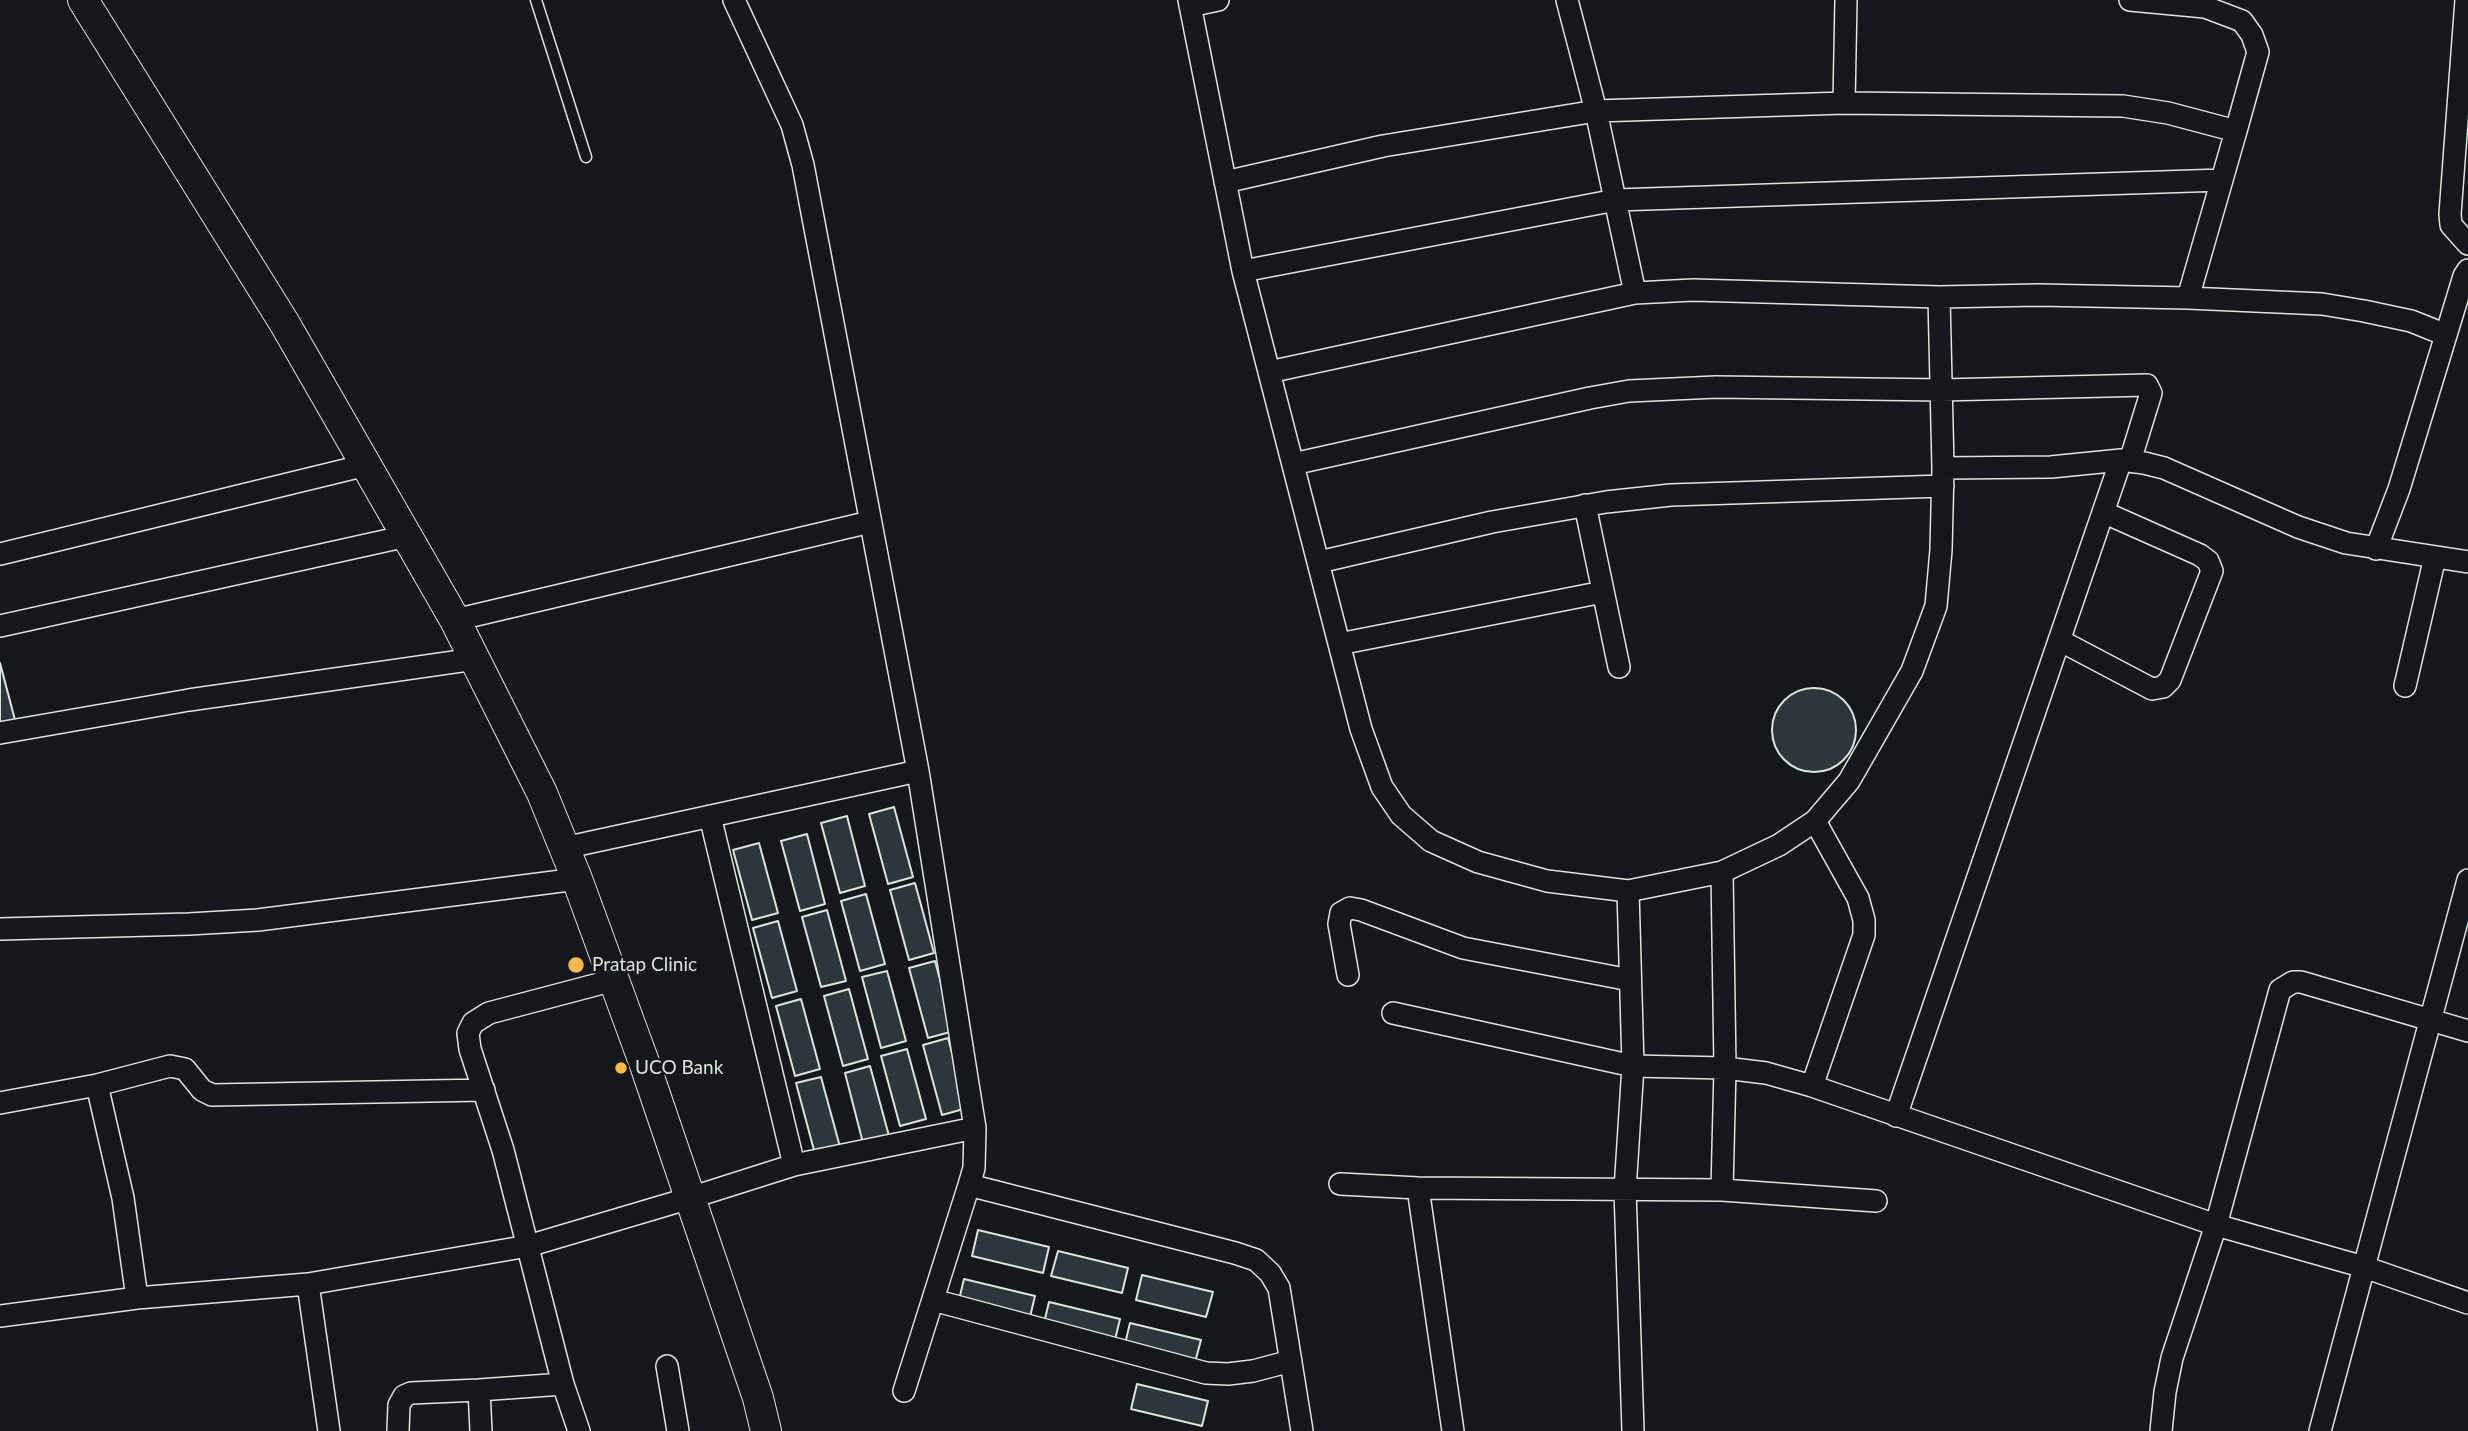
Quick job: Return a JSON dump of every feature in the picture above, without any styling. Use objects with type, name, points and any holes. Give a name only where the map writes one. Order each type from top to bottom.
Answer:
[{"type":"street","points":[[83,0],[285,324],[455,620],[542,793],[614,980],[758,1398],[766,1431]]},
{"type":"street","points":[[734,0],[792,125],[803,165],[918,771],[975,1128],[976,1149],[969,1185],[904,1391]]},
{"type":"street","points":[[1218,0],[1189,3],[1243,271],[1361,729],[1382,787],[1401,815],[1431,841],[1478,862],[1547,881],[1628,891],[1722,872],[1779,845],[1815,821],[1849,781],[1912,671],[1936,607],[1943,477],[1939,297]]},
{"type":"street","points":[[1567,0],[1596,111],[1635,293]]},
{"type":"street","points":[[1843,103],[1846,0]]},
{"type":"street","points":[[2130,0],[2205,7],[2242,21],[2252,35],[2258,52],[2188,298]]},
{"type":"street","points":[[2466,0],[2450,214],[2451,225],[2468,244]]},
{"type":"street","points":[[1225,182],[1383,146],[1596,111],[1843,103],[2123,106],[2168,113],[2236,131]]},
{"type":"street","points":[[1243,271],[1616,200],[2222,180]]},
{"type":"street","points":[[2376,549],[2399,489],[2468,270]]},
{"type":"street","points":[[1269,372],[1635,293],[1693,290],[1939,297],[2038,295],[2188,298],[2322,304],[2411,321],[2446,335]]},
{"type":"street","points":[[1293,464],[1629,391],[1716,387],[1942,390],[2147,385],[2151,393],[2103,512],[1896,1116]]},
{"type":"street","points":[[1319,562],[1492,522],[1585,505],[1671,495],[1943,477],[2125,460],[2164,468],[2298,527],[2346,543],[2468,562]]},
{"type":"street","points":[[0,554],[366,465]]},
{"type":"street","points":[[1585,505],[1619,667]]},
{"type":"street","points":[[2059,640],[2152,689],[2163,687],[2170,680],[2212,571],[2208,561],[2200,555],[2103,512]]},
{"type":"street","points":[[455,620],[870,522]]},
{"type":"street","points":[[0,626],[407,536]]},
{"type":"street","points":[[2405,685],[2435,557]]},
{"type":"street","points":[[1339,644],[1603,592]]},
{"type":"street","points":[[0,733],[189,699],[475,659]]},
{"type":"street","points":[[564,848],[918,771]]},
{"type":"street","points":[[710,816],[794,1164]]},
{"type":"street","points":[[1812,1086],[1864,935],[1864,920],[1858,898],[1815,821]]},
{"type":"street","points":[[1722,872],[1725,1068],[1722,1190]]},
{"type":"street","points":[[0,929],[189,925],[258,920],[577,879]]},
{"type":"street","points":[[2320,1431],[2468,880]]},
{"type":"street","points":[[1628,891],[1633,1066],[1625,1190],[1633,1431]]},
{"type":"street","points":[[1348,975],[1339,923],[1341,913],[1350,908],[1463,948],[1630,980]]},
{"type":"street","points":[[579,1431],[564,1384],[510,1175],[470,1049],[468,1033],[473,1023],[489,1013],[614,980]]},
{"type":"street","points":[[2161,1431],[2172,1358],[2216,1225],[2280,990],[2293,982],[2301,982],[2468,1031]]},
{"type":"street","points":[[1393,1013],[1633,1066],[1725,1068],[1766,1073],[1812,1086],[2216,1225],[2364,1267],[2468,1303]]},
{"type":"street","points":[[0,1103],[97,1085],[170,1066],[185,1069],[202,1090],[212,1095],[484,1090]]},
{"type":"street","points":[[97,1085],[123,1198],[137,1298]]},
{"type":"street","points":[[0,1316],[137,1298],[309,1284],[528,1246],[794,1164],[975,1128]]},
{"type":"street","points":[[1340,1184],[1418,1188],[1722,1190],[1876,1201]]},
{"type":"street","points":[[969,1185],[1235,1252],[1256,1260],[1270,1273],[1279,1288],[1302,1431]]},
{"type":"street","points":[[1418,1188],[1453,1431]]},
{"type":"street","points":[[309,1284],[329,1431]]},
{"type":"street","points":[[933,1300],[1206,1373],[1253,1371],[1291,1361]]},
{"type":"street","points":[[667,1366],[678,1431]]},
{"type":"street","points":[[398,1431],[399,1405],[404,1396],[411,1393],[564,1384]]},
{"type":"street","points":[[479,1390],[481,1431]]},
{"type":"lane","points":[[536,0],[586,158]]},
{"type":"building","points":[[0,663],[15,720],[0,724]]},
{"type":"building","points":[[1806,688],[1822,688],[1838,695],[1849,706],[1856,722],[1853,746],[1844,760],[1822,772],[1806,772],[1790,765],[1779,754],[1772,738],[1772,722],[1779,706],[1790,695]]},
{"type":"building","points":[[894,807],[913,877],[888,884],[869,814]]},
{"type":"building","points":[[847,816],[865,886],[840,893],[821,823]]},
{"type":"building","points":[[807,834],[825,904],[800,911],[781,841]]},
{"type":"building","points":[[759,843],[778,913],[752,920],[733,850]]},
{"type":"building","points":[[915,883],[934,953],[909,960],[890,890]]},
{"type":"building","points":[[866,894],[885,964],[860,971],[841,901]]},
{"type":"building","points":[[827,910],[846,981],[821,987],[802,917]]},
{"type":"building","points":[[778,921],[797,991],[772,998],[753,928]]},
{"type":"building","points":[[935,961],[954,1031],[928,1038],[909,968]]},
{"type":"building","points":[[887,971],[906,1041],[881,1048],[862,977]]},
{"type":"building","points":[[849,989],[868,1059],[843,1066],[824,996]]},
{"type":"building","points":[[801,999],[820,1069],[795,1076],[776,1006]]},
{"type":"building","points":[[948,1038],[967,1108],[942,1115],[923,1045]]},
{"type":"building","points":[[907,1049],[926,1119],[900,1126],[881,1056]]},
{"type":"building","points":[[870,1066],[889,1136],[863,1143],[845,1073]]},
{"type":"building","points":[[821,1077],[840,1147],[815,1154],[796,1083]]},
{"type":"building","points":[[978,1230],[1049,1247],[1043,1273],[972,1256]]},
{"type":"building","points":[[1058,1251],[1128,1268],[1122,1293],[1051,1276]]},
{"type":"building","points":[[1142,1275],[1213,1292],[1206,1317],[1136,1300]]},
{"type":"building","points":[[964,1279],[1035,1296],[1029,1321],[958,1304]]},
{"type":"building","points":[[1049,1302],[1120,1319],[1114,1344],[1043,1327]]},
{"type":"building","points":[[1130,1323],[1201,1340],[1194,1366],[1124,1348]]},
{"type":"building","points":[[1137,1384],[1208,1401],[1202,1426],[1131,1409]]},
{"type":"place","name":"Pratap Clinic","points":[[576,965]]},
{"type":"place","name":"UCO Bank","points":[[621,1068]]}]
